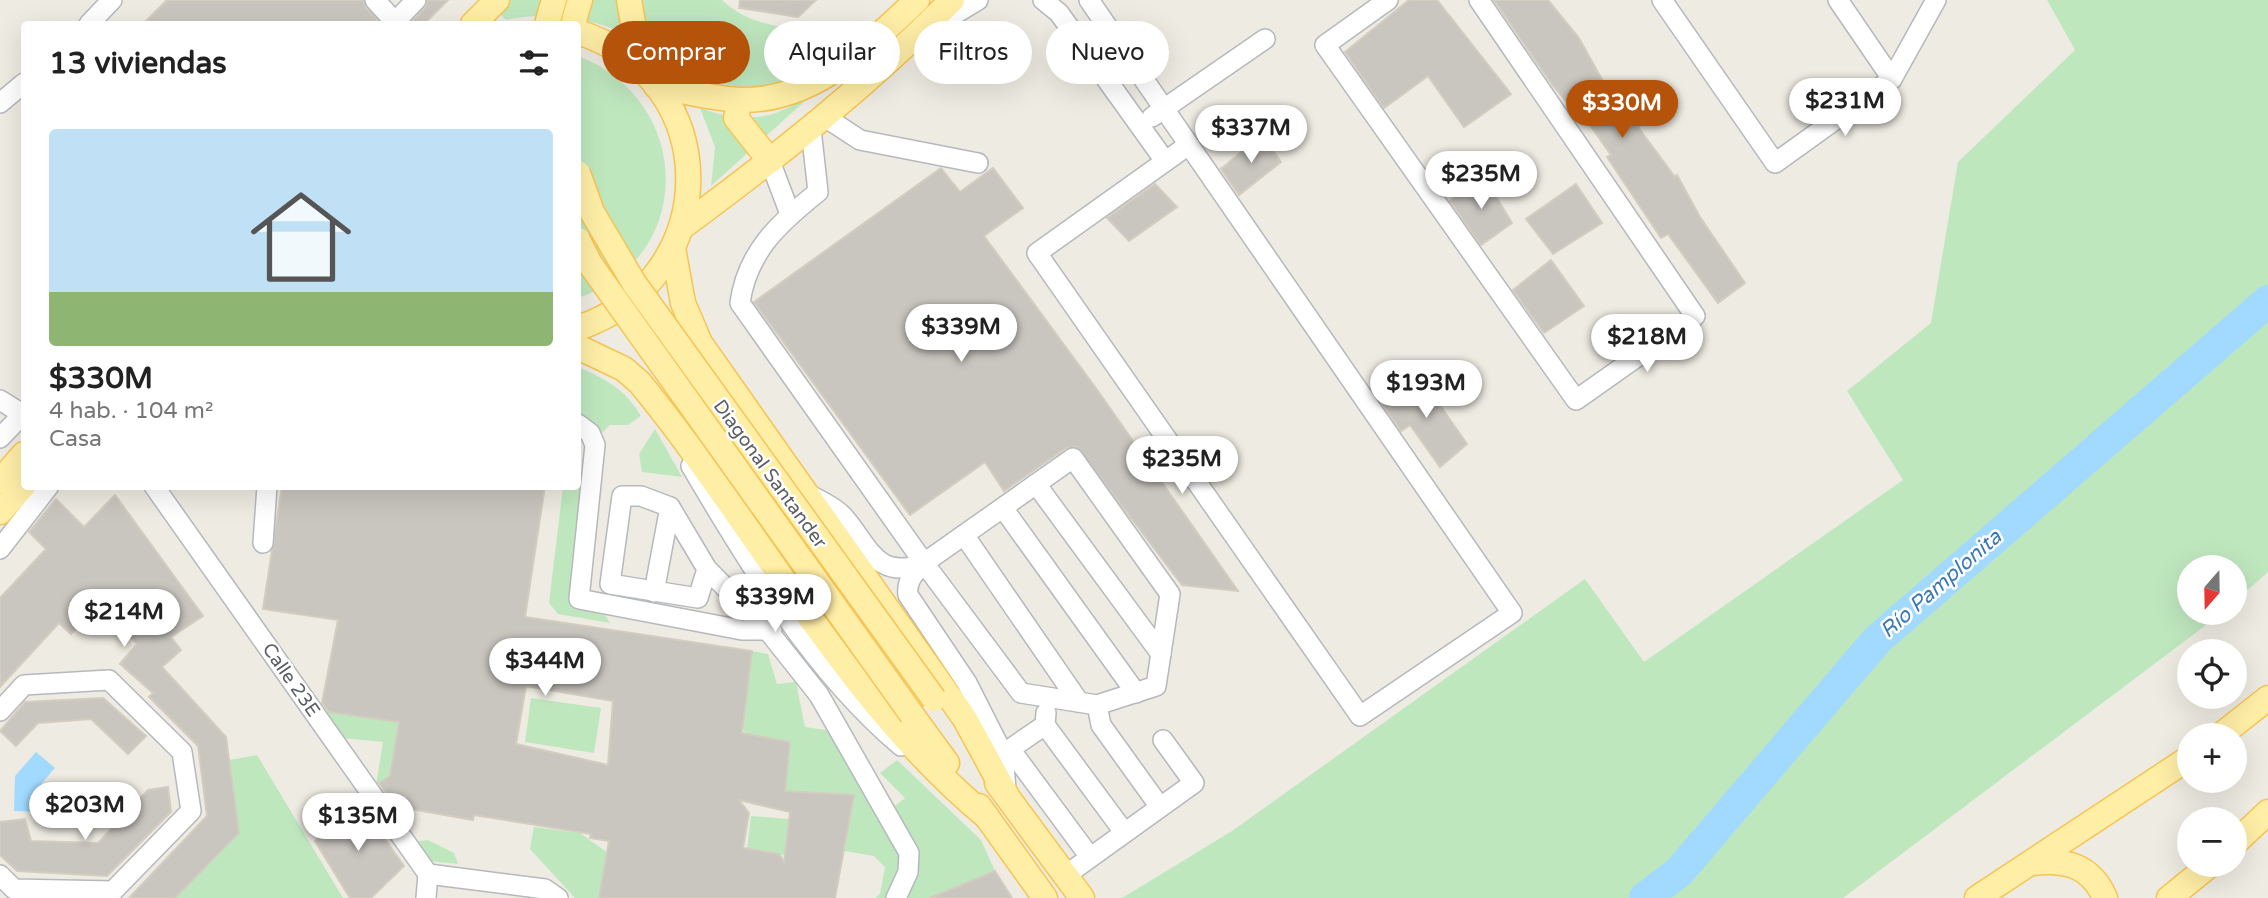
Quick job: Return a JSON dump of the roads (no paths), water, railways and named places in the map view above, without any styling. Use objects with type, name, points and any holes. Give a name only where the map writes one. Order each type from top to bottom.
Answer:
[{"type":"main road","points":[[476,21],[497,0]]},
{"type":"main road","points":[[548,21],[554,0]]},
{"type":"main road","points":[[574,21],[580,0]]},
{"type":"main road","points":[[628,0],[634,21]]},
{"type":"main road","points":[[677,84],[740,100],[770,98],[813,84],[865,47],[917,0]]},
{"type":"main road","points":[[677,238],[818,123],[913,39],[952,0]]},
{"type":"main road","points":[[581,33],[602,43]]},
{"type":"main road","points":[[581,327],[606,316],[633,298],[656,275],[677,238],[688,198],[687,154],[673,111],[654,84]]},
{"type":"main road","points":[[740,100],[736,118],[770,161]]},
{"type":"main road","name":"Diagonal Santander","points":[[581,181],[592,212],[634,283],[934,699],[1082,898]]},
{"type":"main road","points":[[677,238],[684,303],[692,329],[800,489],[965,719],[1007,796]]},
{"type":"main road","name":"Diagonal Santander","points":[[581,246],[590,264],[1045,898]]},
{"type":"main road","points":[[581,348],[612,362],[633,376],[674,427],[861,682],[948,785],[987,817]]},
{"type":"main road","points":[[0,481],[21,457]]},
{"type":"main road","points":[[0,512],[21,488]]},
{"type":"main road","points":[[2236,723],[2268,698]]},
{"type":"main road","points":[[1977,898],[2177,766]]},
{"type":"main road","points":[[2247,832],[2268,812]]},
{"type":"main road","points":[[2028,864],[2070,863],[2088,872],[2097,881],[2105,898]]},
{"type":"main road","points":[[2169,898],[2195,877]]},
{"type":"street","points":[[92,21],[112,0]]},
{"type":"street","points":[[375,0],[394,21]]},
{"type":"street","points":[[913,39],[978,0]]},
{"type":"street","points":[[1043,0],[1059,13],[1165,161]]},
{"type":"street","points":[[1089,0],[1162,110],[1513,613],[1360,716],[1037,253],[1187,146]]},
{"type":"street","points":[[1388,0],[1325,45],[1576,400],[1695,316],[1479,0]]},
{"type":"street","points":[[1662,0],[1775,163],[1892,79],[1936,0]]},
{"type":"street","points":[[1838,0],[1892,79]]},
{"type":"street","points":[[398,21],[414,1]]},
{"type":"street","points":[[1140,125],[1265,39]]},
{"type":"street","points":[[0,103],[21,86]]},
{"type":"street","points":[[978,163],[860,140],[818,123],[818,192],[790,214],[753,257],[743,282],[740,303],[924,563],[1021,694],[1088,704],[1156,686],[1170,594],[1073,458],[924,563],[909,581],[908,595],[967,683],[1003,754],[1007,796]]},
{"type":"street","points":[[770,161],[790,214]]},
{"type":"street","points":[[0,400],[21,412]]},
{"type":"street","points":[[0,438],[21,417]]},
{"type":"street","points":[[581,426],[590,433],[595,445],[579,599],[769,632],[791,622]]},
{"type":"street","points":[[674,427],[691,467],[791,622],[869,717],[948,785]]},
{"type":"street","points":[[1036,484],[1161,654]]},
{"type":"street","points":[[800,489],[841,513],[883,564],[898,569],[924,563]]},
{"type":"street","points":[[0,549],[46,490]]},
{"type":"street","name":"Calle 23E","points":[[158,490],[428,874]]},
{"type":"street","points":[[263,543],[267,490]]},
{"type":"street","points":[[707,569],[698,597],[610,584],[622,496],[641,496],[670,507],[707,569],[769,632],[819,695],[899,831],[909,853],[908,873],[896,898]]},
{"type":"street","points":[[654,592],[670,507]]},
{"type":"street","points":[[1003,508],[1136,693]]},
{"type":"street","points":[[964,535],[1160,807]]},
{"type":"street","points":[[0,710],[24,685],[109,680],[182,752],[191,811],[113,891],[14,889],[0,875]]},
{"type":"street","points":[[1047,698],[1045,725],[1124,832]]},
{"type":"street","points":[[1045,725],[1010,749],[1090,857]]},
{"type":"street","points":[[1066,875],[1194,783],[1163,740]]},
{"type":"street","points":[[426,898],[428,874],[545,889],[558,898]]},
{"type":"water","points":[[36,752],[55,768],[41,784],[40,812],[14,811],[15,776]]},
{"type":"waterway","name":"Río Pamplonita","points":[[1645,898],[1679,872],[1877,640],[2268,301]]}]
